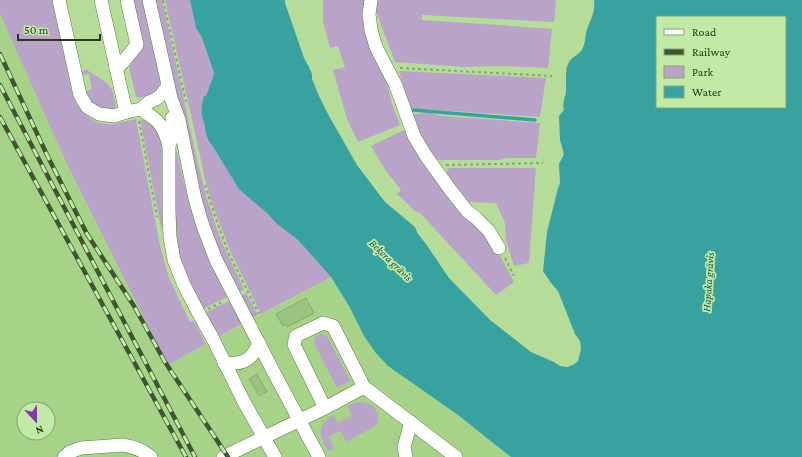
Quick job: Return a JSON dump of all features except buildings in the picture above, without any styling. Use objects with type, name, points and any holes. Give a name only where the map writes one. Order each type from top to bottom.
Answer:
[{"type":"street","points":[[60,0],[80,95],[86,107],[100,114],[114,116],[141,109],[149,102],[170,92]]},
{"type":"street","points":[[101,0],[126,112]]},
{"type":"street","points":[[116,69],[137,45],[127,0]]},
{"type":"street","points":[[149,0],[170,92],[179,120],[195,199],[203,226],[216,260],[234,296],[319,457]]},
{"type":"street","points":[[371,0],[369,14],[371,30],[376,47],[396,86],[414,136],[432,165],[467,211],[489,231],[500,248]]},
{"type":"street","points":[[169,145],[173,135],[170,92]]},
{"type":"street","points":[[141,109],[156,120],[161,126],[169,145],[170,237],[174,260],[198,314],[275,457]]},
{"type":"street","points":[[325,408],[294,345],[296,336],[323,323],[333,326],[364,387],[456,457]]},
{"type":"street","points":[[224,363],[235,364],[242,362],[252,355],[259,343]]},
{"type":"street","points":[[223,457],[325,408],[364,387]]},
{"type":"street","points":[[406,457],[404,447],[411,422]]},
{"type":"street","points":[[64,457],[70,452],[81,448],[123,446],[135,448],[151,457]]},
{"type":"path","points":[[164,0],[187,105]]},
{"type":"path","points":[[387,69],[398,68],[552,76]]},
{"type":"path","points":[[432,165],[543,163]]},
{"type":"path","points":[[204,180],[228,252],[259,314]]},
{"type":"path","points":[[500,248],[514,276]]},
{"type":"path","points":[[198,314],[234,296]]},
{"type":"shaded area","points":[[0,14],[70,171],[168,365],[331,277],[349,306],[364,336],[375,352],[388,366],[458,415],[511,457],[0,457]]},
{"type":"green space","points":[[0,0],[52,0],[74,99],[81,110],[95,121],[107,124],[136,119],[160,246],[169,278],[190,322],[194,321],[206,344],[168,365],[70,171],[0,14]]},
{"type":"green space","points":[[132,0],[143,0],[160,79],[160,84],[156,91],[150,96],[145,97],[136,97],[129,67],[142,45]]},
{"type":"green space","points":[[156,0],[162,0],[206,195],[224,247],[244,289],[239,292],[219,250],[200,197]]},
{"type":"green space","points":[[165,0],[190,0],[196,28],[202,38],[214,73],[206,96],[202,101],[202,115],[206,128],[205,133],[208,140],[277,224],[298,240],[331,277],[261,314],[231,253],[213,206],[205,179]]},
{"type":"green space","points":[[323,0],[366,0],[392,104],[400,125],[358,142],[347,119],[333,70],[345,67],[338,46],[330,48],[323,21]]},
{"type":"green space","points":[[377,0],[556,0],[554,22],[422,15],[422,20],[552,29],[548,68],[504,66],[464,67],[395,62],[376,11]]},
{"type":"green space","points":[[84,70],[87,70],[108,84],[113,92],[116,106],[115,108],[109,110],[103,109],[90,100],[86,91],[92,89],[89,74],[82,75],[81,73]]},
{"type":"green space","points":[[399,71],[546,78],[540,117],[409,108]]},
{"type":"green space","points":[[429,113],[442,116],[540,123],[536,158],[507,158],[499,160],[436,160],[420,136],[412,114]]},
{"type":"green space","points":[[140,119],[150,122],[161,137],[163,149],[162,233]]},
{"type":"green space","points":[[404,130],[430,168],[494,244],[514,282],[496,295],[420,213],[416,212],[397,194],[401,190],[386,171],[371,146]]},
{"type":"green space","points":[[177,152],[186,193],[195,223],[227,297],[203,309],[186,274],[176,239],[174,223],[175,153]]},
{"type":"green space","points":[[448,168],[536,168],[529,263],[514,266],[506,240],[505,223],[496,203],[469,202],[446,174]]},
{"type":"green space","points":[[246,293],[258,315],[253,318],[241,296]]},
{"type":"green space","points":[[229,301],[242,324],[218,337],[204,313]]},
{"type":"green space","points":[[321,334],[327,336],[350,381],[337,388],[314,343],[315,337]]},
{"type":"green space","points":[[363,402],[370,405],[377,411],[378,423],[372,428],[346,442],[340,431],[329,436],[334,448],[328,451],[321,435],[324,423],[333,415],[338,423],[352,416],[347,406],[354,403]]},
{"type":"water","points":[[190,0],[285,0],[304,58],[312,74],[312,79],[319,96],[357,165],[385,202],[415,227],[418,234],[449,278],[490,320],[531,352],[560,366],[567,367],[578,361],[581,349],[580,341],[575,334],[558,291],[543,271],[547,232],[560,183],[559,164],[564,154],[560,140],[559,116],[564,110],[563,106],[566,92],[566,73],[568,64],[581,51],[585,42],[586,33],[593,13],[594,0],[802,0],[802,457],[511,457],[458,415],[388,366],[375,352],[364,336],[349,306],[331,277],[298,240],[277,224],[268,214],[239,189],[206,135],[202,116],[202,106],[204,96],[206,96],[214,73],[202,38],[196,28]]},
{"type":"waterway","points":[[413,110],[535,120]]},
{"type":"railway","points":[[0,54],[47,155],[87,234],[134,306],[165,362],[228,457]]},
{"type":"railway","points":[[0,85],[195,457]]},
{"type":"railway","points":[[0,117],[186,457]]},
{"type":"water label","name":"Beķera grāvis","points":[[391,260]]},
{"type":"water label","name":"Hapaka grāvis","points":[[708,282]]}]
